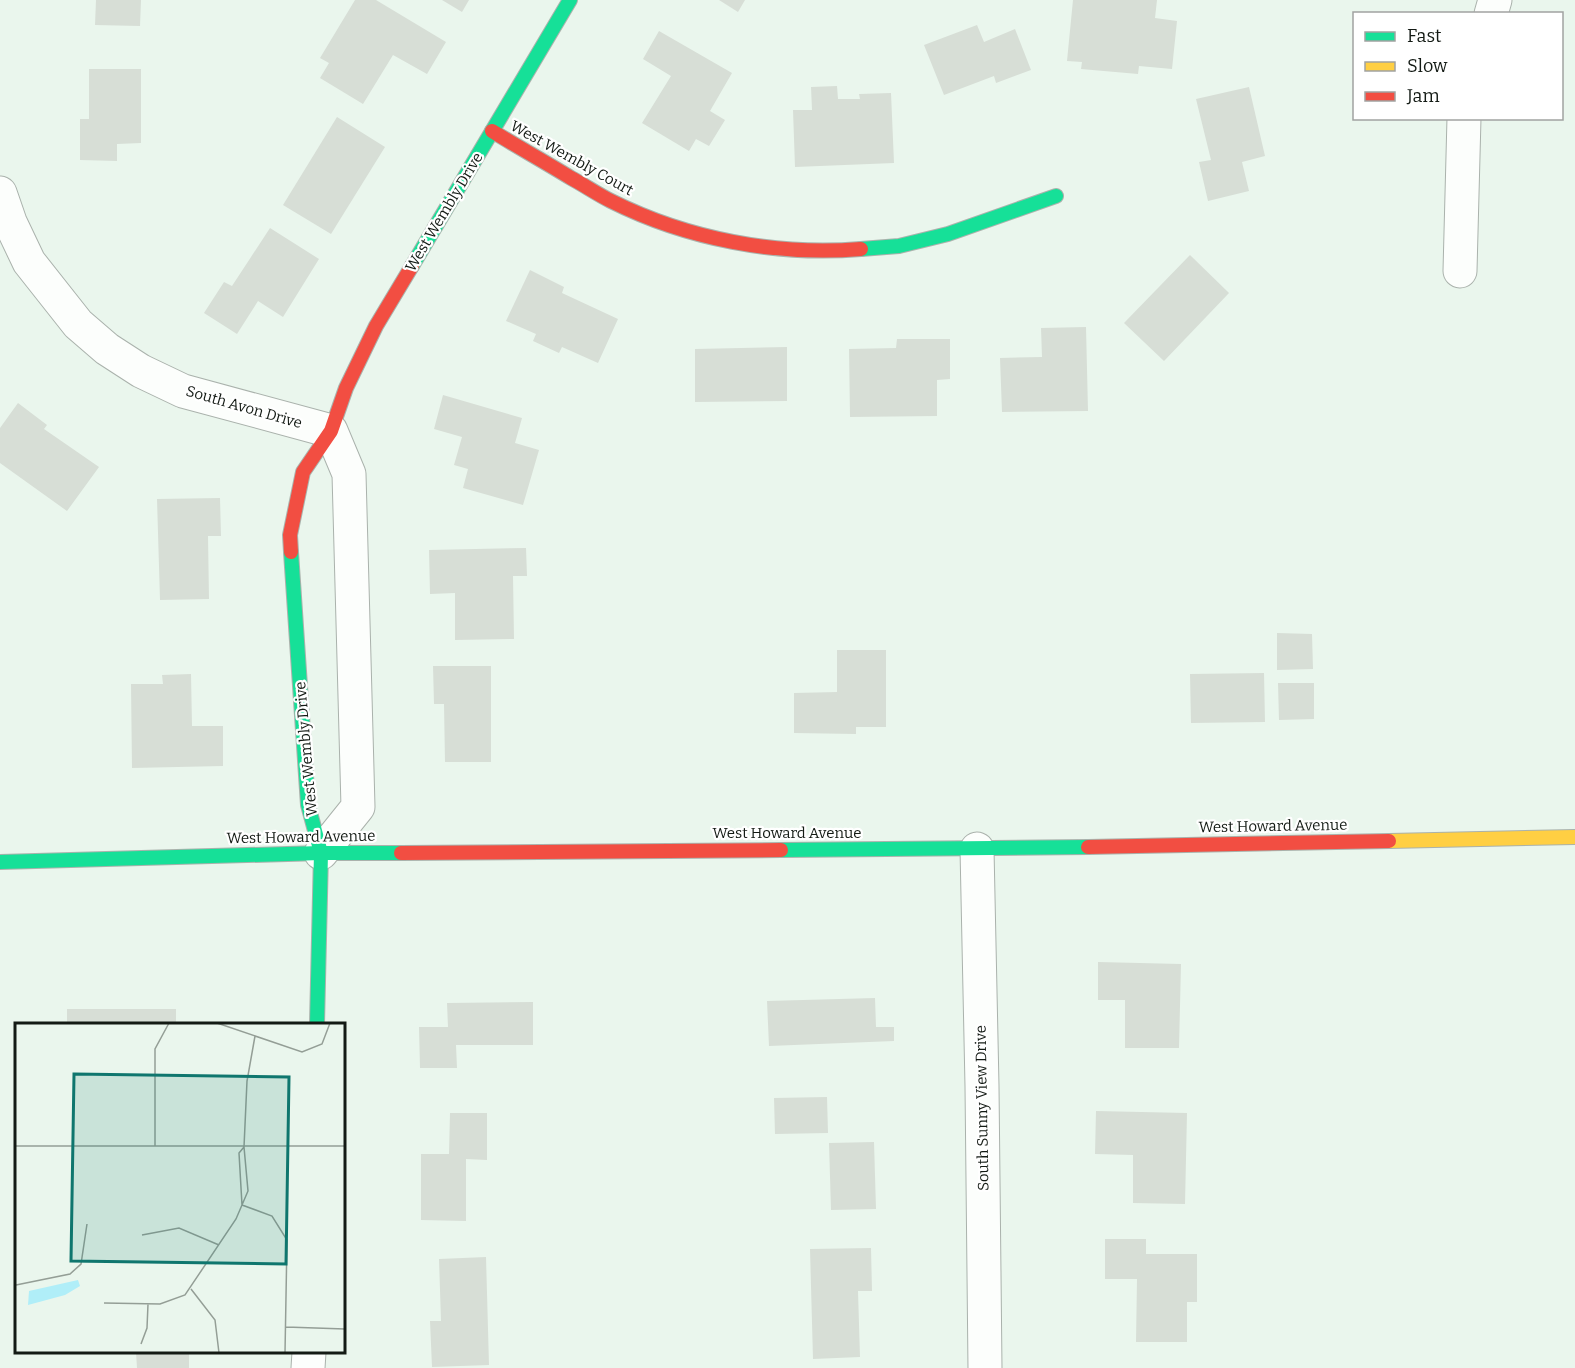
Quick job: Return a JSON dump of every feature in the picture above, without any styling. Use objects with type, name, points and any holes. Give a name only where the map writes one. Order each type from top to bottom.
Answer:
[{"type":"street","name":"West Wembly Drive","points":[[316,1023],[321,853],[308,805],[290,535],[303,472],[331,430],[346,388],[376,326],[570,0]]},
{"type":"street","points":[[1460,271],[1464,120]]},
{"type":"street","name":"West Wembly Court","points":[[492,131],[611,201],[671,226],[731,242],[789,250],[838,251],[899,246],[948,234],[1056,196]]},
{"type":"street","name":"South Avon Drive","points":[[0,193],[10,222],[29,262],[78,324],[108,349],[141,370],[183,391],[331,430]]},
{"type":"street","points":[[321,853],[358,807],[349,474],[331,430]]},
{"type":"street","name":"West Howard Avenue","points":[[0,862],[321,853],[977,849],[1575,837]]},
{"type":"street","name":"South Sunny View Drive","points":[[977,849],[985,1368]]},
{"type":"street","points":[[308,1368],[309,1353]]},
{"type":"building","points":[[96,0],[141,0],[140,26],[95,25]]},
{"type":"building","points":[[355,0],[376,0],[446,42],[427,74],[393,55],[363,104],[320,78],[329,63],[320,58]]},
{"type":"building","points":[[442,0],[469,0],[462,12]]},
{"type":"building","points":[[719,0],[745,0],[738,12]]},
{"type":"building","points":[[1073,0],[1157,0],[1155,18],[1177,21],[1172,69],[1139,66],[1138,74],[1081,69],[1082,62],[1067,61]]},
{"type":"building","points":[[977,25],[984,42],[1015,29],[1031,70],[996,83],[994,76],[944,95],[924,45]]},
{"type":"building","points":[[659,31],[732,73],[710,111],[725,120],[709,146],[696,139],[689,151],[642,123],[671,76],[643,59]]},
{"type":"building","points":[[89,69],[141,69],[141,143],[117,144],[117,161],[80,160],[80,119],[89,119]]},
{"type":"building","points":[[837,86],[838,99],[860,99],[859,94],[891,93],[894,163],[795,167],[793,110],[812,110],[811,87]]},
{"type":"building","points":[[1249,87],[1265,156],[1242,162],[1249,191],[1208,201],[1199,162],[1211,160],[1196,99]]},
{"type":"building","points":[[337,117],[385,147],[331,234],[283,205]]},
{"type":"building","points":[[270,228],[319,259],[283,317],[258,301],[237,334],[204,313],[224,282],[232,286]]},
{"type":"building","points":[[1190,255],[1229,293],[1164,361],[1124,323]]},
{"type":"building","points":[[530,270],[564,287],[562,293],[618,319],[598,363],[562,347],[559,353],[533,341],[536,334],[506,321]]},
{"type":"building","points":[[1086,327],[1088,411],[1002,412],[1000,358],[1042,357],[1041,328]]},
{"type":"building","points":[[897,339],[950,339],[950,379],[937,380],[937,416],[850,417],[849,349],[896,348]]},
{"type":"building","points":[[787,347],[787,401],[695,402],[695,349]]},
{"type":"building","points":[[443,395],[522,418],[515,443],[539,450],[523,505],[463,488],[468,469],[454,465],[462,437],[434,429]]},
{"type":"building","points":[[18,403],[47,425],[44,429],[99,467],[67,511],[0,463],[0,428]]},
{"type":"building","points":[[220,498],[221,536],[208,536],[209,599],[160,600],[157,499]]},
{"type":"building","points":[[526,548],[527,576],[513,576],[514,639],[455,640],[455,593],[430,594],[429,550]]},
{"type":"building","points":[[1277,633],[1312,634],[1313,669],[1277,670]]},
{"type":"building","points":[[837,650],[886,650],[886,727],[856,727],[856,734],[794,733],[794,693],[837,692]]},
{"type":"building","points":[[433,666],[491,666],[491,762],[445,762],[444,704],[434,704]]},
{"type":"building","points":[[1264,673],[1265,722],[1191,723],[1190,674]]},
{"type":"building","points":[[191,674],[192,726],[223,726],[223,766],[132,768],[131,684],[163,684],[162,675]]},
{"type":"building","points":[[1278,683],[1314,683],[1314,719],[1279,720]]},
{"type":"building","points":[[1098,962],[1181,964],[1179,1048],[1125,1048],[1125,1000],[1098,1000]]},
{"type":"building","points":[[875,998],[876,1027],[894,1027],[894,1041],[769,1046],[767,1001]]},
{"type":"building","points":[[533,1002],[533,1045],[456,1045],[457,1068],[420,1068],[419,1027],[448,1027],[447,1003]]},
{"type":"building","points":[[67,1009],[176,1009],[176,1023],[67,1023]]},
{"type":"building","points":[[827,1097],[828,1133],[775,1134],[774,1098]]},
{"type":"building","points":[[1096,1111],[1187,1113],[1185,1204],[1133,1203],[1133,1155],[1095,1154]]},
{"type":"building","points":[[450,1113],[487,1113],[487,1160],[466,1159],[466,1221],[421,1220],[421,1154],[449,1154]]},
{"type":"building","points":[[874,1142],[876,1209],[831,1210],[829,1143]]},
{"type":"building","points":[[1105,1239],[1146,1239],[1146,1254],[1197,1254],[1197,1302],[1187,1302],[1187,1342],[1136,1342],[1137,1279],[1105,1279]]},
{"type":"building","points":[[871,1248],[872,1291],[858,1291],[860,1357],[813,1359],[810,1249]]},
{"type":"building","points":[[486,1257],[489,1365],[432,1367],[430,1321],[441,1321],[439,1259]]},
{"type":"building","points":[[136,1353],[189,1353],[189,1368],[137,1368]]},
{"type":"traffic: fast","points":[[412,266],[570,0]]},
{"type":"traffic: fast","points":[[861,249],[899,246],[948,234],[1056,196]]},
{"type":"traffic: fast","points":[[291,552],[308,805],[321,853],[317,1023]]},
{"type":"traffic: fast","points":[[781,850],[1088,847]]},
{"type":"traffic: fast","points":[[0,862],[401,853]]},
{"type":"traffic: slow","points":[[1389,841],[1575,837]]},
{"type":"traffic: jam","points":[[492,131],[606,198],[670,226],[701,235],[765,247],[829,251],[861,249]]},
{"type":"traffic: jam","points":[[291,552],[290,535],[303,472],[331,431],[346,388],[376,326],[412,266]]},
{"type":"traffic: jam","points":[[1088,847],[1389,841]]},
{"type":"traffic: jam","points":[[401,853],[781,850]]}]
